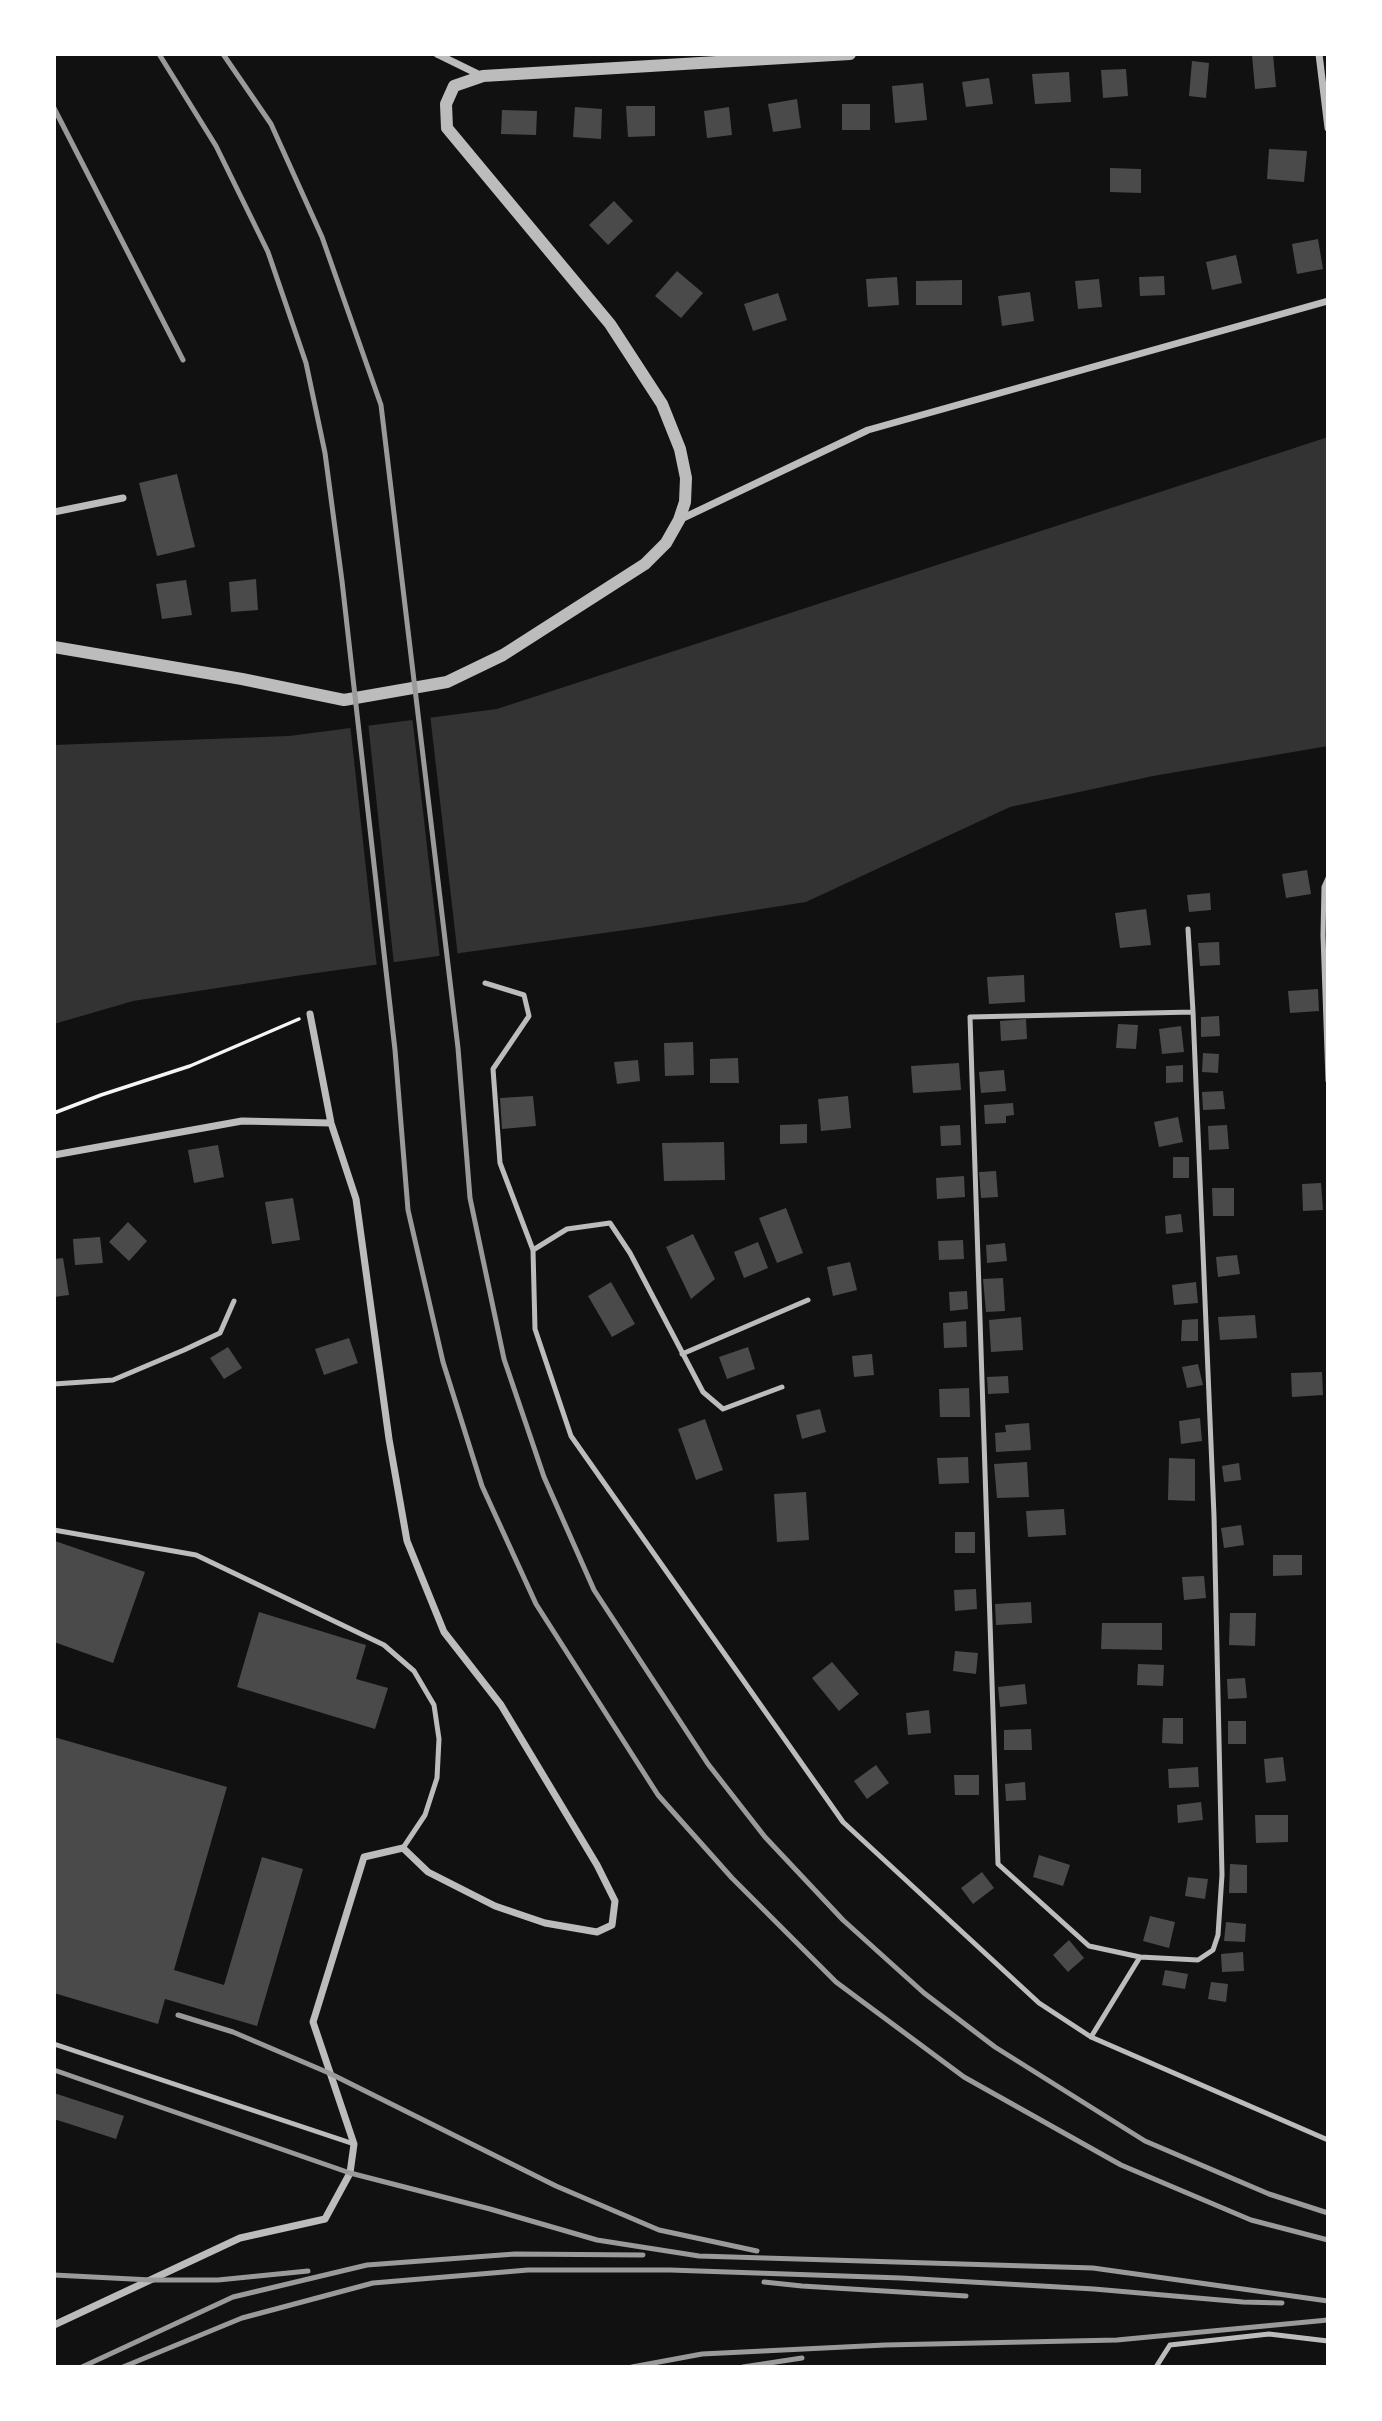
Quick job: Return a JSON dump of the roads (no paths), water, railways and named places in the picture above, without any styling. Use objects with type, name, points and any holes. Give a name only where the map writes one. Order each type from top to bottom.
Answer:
[{"type":"street","points":[[437,54],[483,76]]},
{"type":"street","points":[[54,647],[344,699],[447,682],[503,655],[645,564],[666,543],[679,520],[685,502],[686,478],[680,449],[662,404],[610,324],[447,128],[446,104],[454,86],[483,76],[850,54]]},
{"type":"street","points":[[1319,54],[1328,128]]},
{"type":"street","points":[[679,520],[868,430],[1328,301]]},
{"type":"street","points":[[54,512],[123,498]]},
{"type":"street","points":[[54,2325],[240,2238],[325,2219],[350,2173],[354,2144],[313,2022],[364,1857],[403,1848],[428,1872],[495,1906],[545,1923],[597,1932],[612,1925],[615,1901],[597,1865],[501,1705],[444,1632],[407,1541],[389,1439],[356,1199],[331,1123],[310,1014]]},
{"type":"street","points":[[54,1155],[242,1121],[331,1123]]},
{"type":"lane","points":[[1328,878],[1324,887],[1323,935],[1328,1081]]},
{"type":"lane","points":[[1188,929],[1192,1012],[1214,1516],[1222,1875],[1218,1935],[1213,1950],[1198,1960],[1140,1957],[1089,1946],[998,1864],[970,1017],[1192,1012]]},
{"type":"lane","points":[[485,983],[524,995],[528,1016],[493,1069],[500,1163],[533,1250],[535,1329],[570,1436],[843,1822],[1039,2003],[1091,2037],[1328,2140]]},
{"type":"lane","points":[[533,1250],[567,1229],[610,1223],[630,1253],[703,1392],[723,1409],[782,1387]]},
{"type":"lane","points":[[682,1354],[808,1300]]},
{"type":"lane","points":[[54,1384],[113,1380],[184,1350],[220,1333],[234,1301]]},
{"type":"lane","points":[[54,1530],[196,1555],[384,1645],[414,1671],[434,1705],[439,1739],[437,1778],[425,1815],[403,1848]]},
{"type":"lane","points":[[1091,2037],[1140,1957]]},
{"type":"lane","points":[[54,2044],[354,2144]]},
{"type":"lane","points":[[1156,2367],[1170,2345],[1269,2334],[1328,2341]]},
{"type":"railway","points":[[159,54],[216,146],[268,252],[306,363],[325,453],[342,581],[395,1050],[408,1210],[443,1362],[482,1486],[536,1604],[658,1795],[732,1878],[836,1982],[964,2077],[1121,2165],[1251,2220],[1328,2240]]},
{"type":"railway","points":[[223,54],[271,124],[322,237],[381,405],[458,1048],[470,1198],[504,1359],[544,1477],[594,1590],[708,1764],[765,1837],[843,1920],[924,1993],[995,2047],[1145,2141],[1269,2194],[1328,2213]]},
{"type":"railway","points":[[54,108],[183,360]]},
{"type":"railway","points":[[178,2015],[233,2032],[329,2073],[556,2186],[659,2230],[757,2251]]},
{"type":"railway","points":[[54,2070],[350,2173],[597,2240],[699,2256],[1093,2268],[1328,2301]]},
{"type":"railway","points":[[82,2367],[233,2297],[367,2265],[515,2254],[643,2255]]},
{"type":"railway","points":[[123,2367],[242,2318],[373,2283],[528,2270],[670,2270],[901,2278],[1282,2303]]},
{"type":"railway","points":[[54,2275],[218,2280],[308,2271]]},
{"type":"railway","points":[[764,2282],[966,2296]]},
{"type":"railway","points":[[632,2367],[702,2354],[885,2345],[1117,2340],[1328,2320]]},
{"type":"railway","points":[[743,2367],[802,2358]]}]
